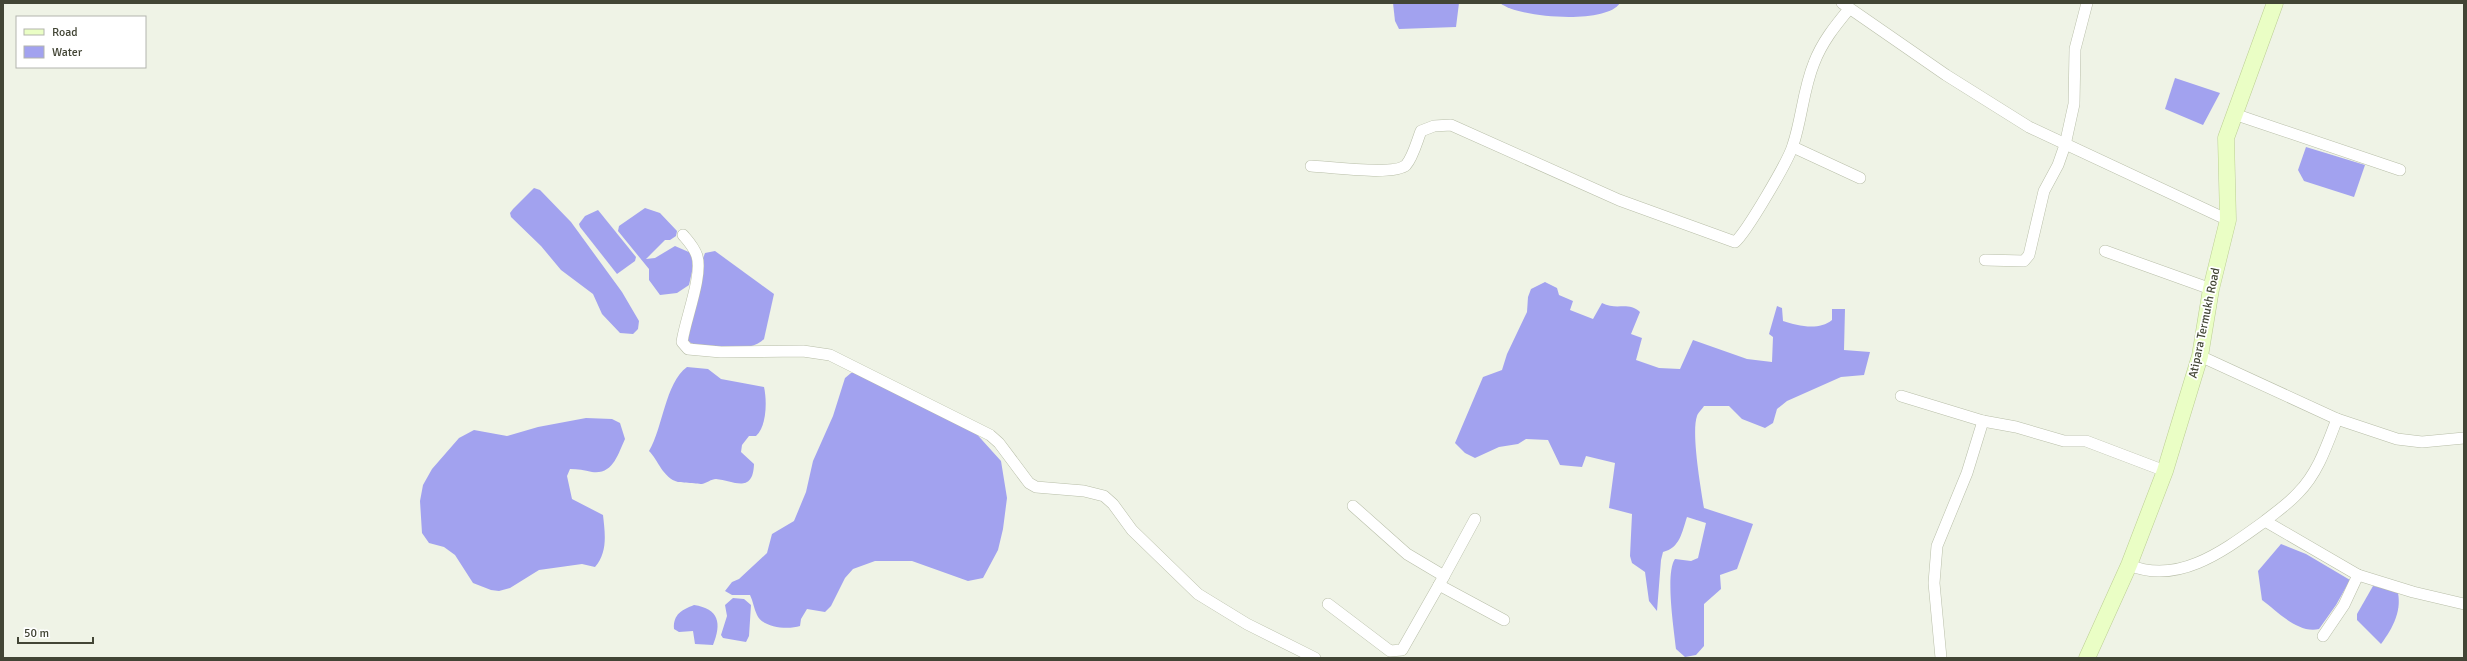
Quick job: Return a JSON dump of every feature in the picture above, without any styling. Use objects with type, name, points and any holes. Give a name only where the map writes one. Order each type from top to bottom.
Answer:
[{"type":"main road","name":"Atipara Termukh Road","points":[[2087,658],[2129,565],[2165,471],[2200,356],[2211,289],[2228,220],[2226,138],[2275,3]]},
{"type":"street","points":[[1985,260],[2024,261],[2029,255],[2044,191],[2058,165],[2065,145],[2074,104],[2075,49],[2087,3]]},
{"type":"street","points":[[1311,166],[1357,168],[1377,172],[1400,169],[1406,164],[1421,131],[1434,126],[1451,125],[1612,196],[1735,242],[1749,224],[1793,147],[1805,88],[1814,62],[1825,39],[1846,6],[1958,83],[2028,127],[2228,220]]},
{"type":"street","points":[[2234,114],[2400,170]]},
{"type":"street","points":[[1793,147],[1860,178]]},
{"type":"street","points":[[683,235],[694,248],[698,258],[695,282],[682,342],[688,349],[721,352],[803,351],[830,354],[990,435],[999,443],[1029,483],[1036,486],[1084,491],[1104,496],[1114,504],[1132,530],[1198,594],[1247,624],[1315,658]]},
{"type":"street","points":[[2105,251],[2211,289]]},
{"type":"street","points":[[2200,356],[2337,419],[2396,439],[2422,442],[2464,438]]},
{"type":"street","points":[[1901,396],[1983,420],[2016,427],[2064,441],[2086,442],[2165,471]]},
{"type":"street","points":[[2129,565],[2137,569],[2170,572],[2206,560],[2224,550],[2265,521],[2302,488],[2324,457],[2337,419]]},
{"type":"street","points":[[1941,658],[1934,582],[1937,546],[1967,473],[1983,420]]},
{"type":"street","points":[[1352,506],[1407,554],[1442,580],[1504,620]]},
{"type":"street","points":[[1328,604],[1390,651],[1396,652],[1402,650],[1475,519]]},
{"type":"street","points":[[2265,521],[2358,575],[2413,592],[2464,604]]},
{"type":"street","points":[[2323,636],[2344,605],[2358,575]]},
{"type":"water","points":[[1393,3],[1459,3],[1456,27],[1399,29],[1395,21]]},
{"type":"water","points":[[1500,3],[1620,3],[1612,10],[1598,14],[1581,17],[1562,17],[1524,12]]},
{"type":"water","points":[[2175,78],[2220,93],[2203,125],[2165,109]]},
{"type":"water","points":[[2306,147],[2365,165],[2354,197],[2304,181],[2298,170]]},
{"type":"water","points":[[534,188],[540,190],[571,222],[622,292],[639,321],[638,329],[633,334],[620,333],[602,314],[593,294],[561,270],[541,246],[511,217],[510,213],[513,209]]},
{"type":"water","points":[[645,208],[660,213],[677,231],[676,236],[670,240],[665,240],[646,259],[655,258],[675,246],[691,253],[693,267],[689,285],[677,293],[660,295],[649,280],[649,269],[618,231],[619,226]]},
{"type":"water","points":[[598,210],[636,257],[635,261],[617,274],[579,224],[585,216]]},
{"type":"water","points":[[715,251],[774,294],[764,339],[758,344],[738,349],[715,349],[695,345],[688,341],[702,261],[705,253]]},
{"type":"water","points":[[1545,282],[1557,288],[1559,295],[1573,301],[1570,310],[1593,319],[1602,303],[1613,306],[1627,306],[1640,312],[1631,334],[1642,338],[1636,360],[1659,368],[1680,369],[1693,340],[1747,359],[1772,362],[1773,337],[1769,334],[1777,306],[1782,308],[1783,321],[1808,326],[1821,326],[1832,320],[1832,309],[1845,309],[1844,350],[1870,352],[1864,375],[1841,377],[1787,401],[1777,409],[1773,423],[1765,428],[1742,419],[1729,406],[1704,406],[1698,415],[1695,424],[1695,435],[1704,508],[1753,524],[1737,569],[1720,575],[1721,589],[1704,604],[1704,646],[1696,655],[1685,657],[1676,649],[1670,589],[1672,566],[1675,559],[1691,561],[1698,558],[1706,523],[1687,517],[1680,539],[1673,547],[1663,552],[1657,611],[1649,601],[1645,572],[1632,563],[1630,556],[1632,514],[1609,508],[1615,463],[1586,456],[1582,467],[1560,465],[1548,440],[1526,439],[1518,444],[1499,447],[1475,458],[1465,453],[1455,443],[1483,377],[1502,370],[1507,354],[1527,312],[1528,297],[1531,289]]},
{"type":"water","points":[[687,367],[708,369],[721,379],[764,387],[766,406],[760,432],[756,436],[749,436],[742,445],[741,452],[754,464],[753,473],[750,479],[746,482],[741,484],[716,479],[702,484],[678,482],[668,477],[649,451],[658,430],[669,395],[680,374]]},
{"type":"water","points":[[858,372],[973,430],[1001,461],[1007,498],[1003,529],[998,550],[983,578],[968,581],[912,561],[875,561],[853,569],[845,578],[831,606],[825,612],[807,609],[801,619],[800,626],[783,628],[770,625],[765,623],[757,615],[750,595],[732,595],[725,591],[732,582],[739,579],[767,553],[772,534],[794,521],[806,492],[813,461],[833,416],[845,378],[851,373]]},
{"type":"water","points":[[586,418],[612,419],[620,423],[625,439],[617,457],[610,467],[599,472],[570,469],[567,476],[572,499],[603,515],[605,535],[604,549],[595,567],[582,564],[539,570],[510,588],[499,591],[491,590],[473,583],[455,555],[444,547],[429,543],[422,533],[420,501],[423,485],[432,469],[459,438],[474,430],[507,436],[538,427]]},
{"type":"water","points":[[2281,544],[2306,554],[2350,580],[2336,605],[2319,629],[2311,630],[2296,625],[2262,600],[2258,571]]},
{"type":"water","points":[[2373,586],[2397,589],[2399,596],[2396,618],[2381,644],[2357,620],[2357,614]]},
{"type":"water","points":[[733,598],[744,599],[751,605],[749,636],[746,642],[723,638],[721,635],[727,616],[725,605]]},
{"type":"water","points":[[694,605],[709,610],[716,618],[718,624],[713,645],[695,644],[693,631],[679,632],[674,629],[675,620],[679,613]]}]
